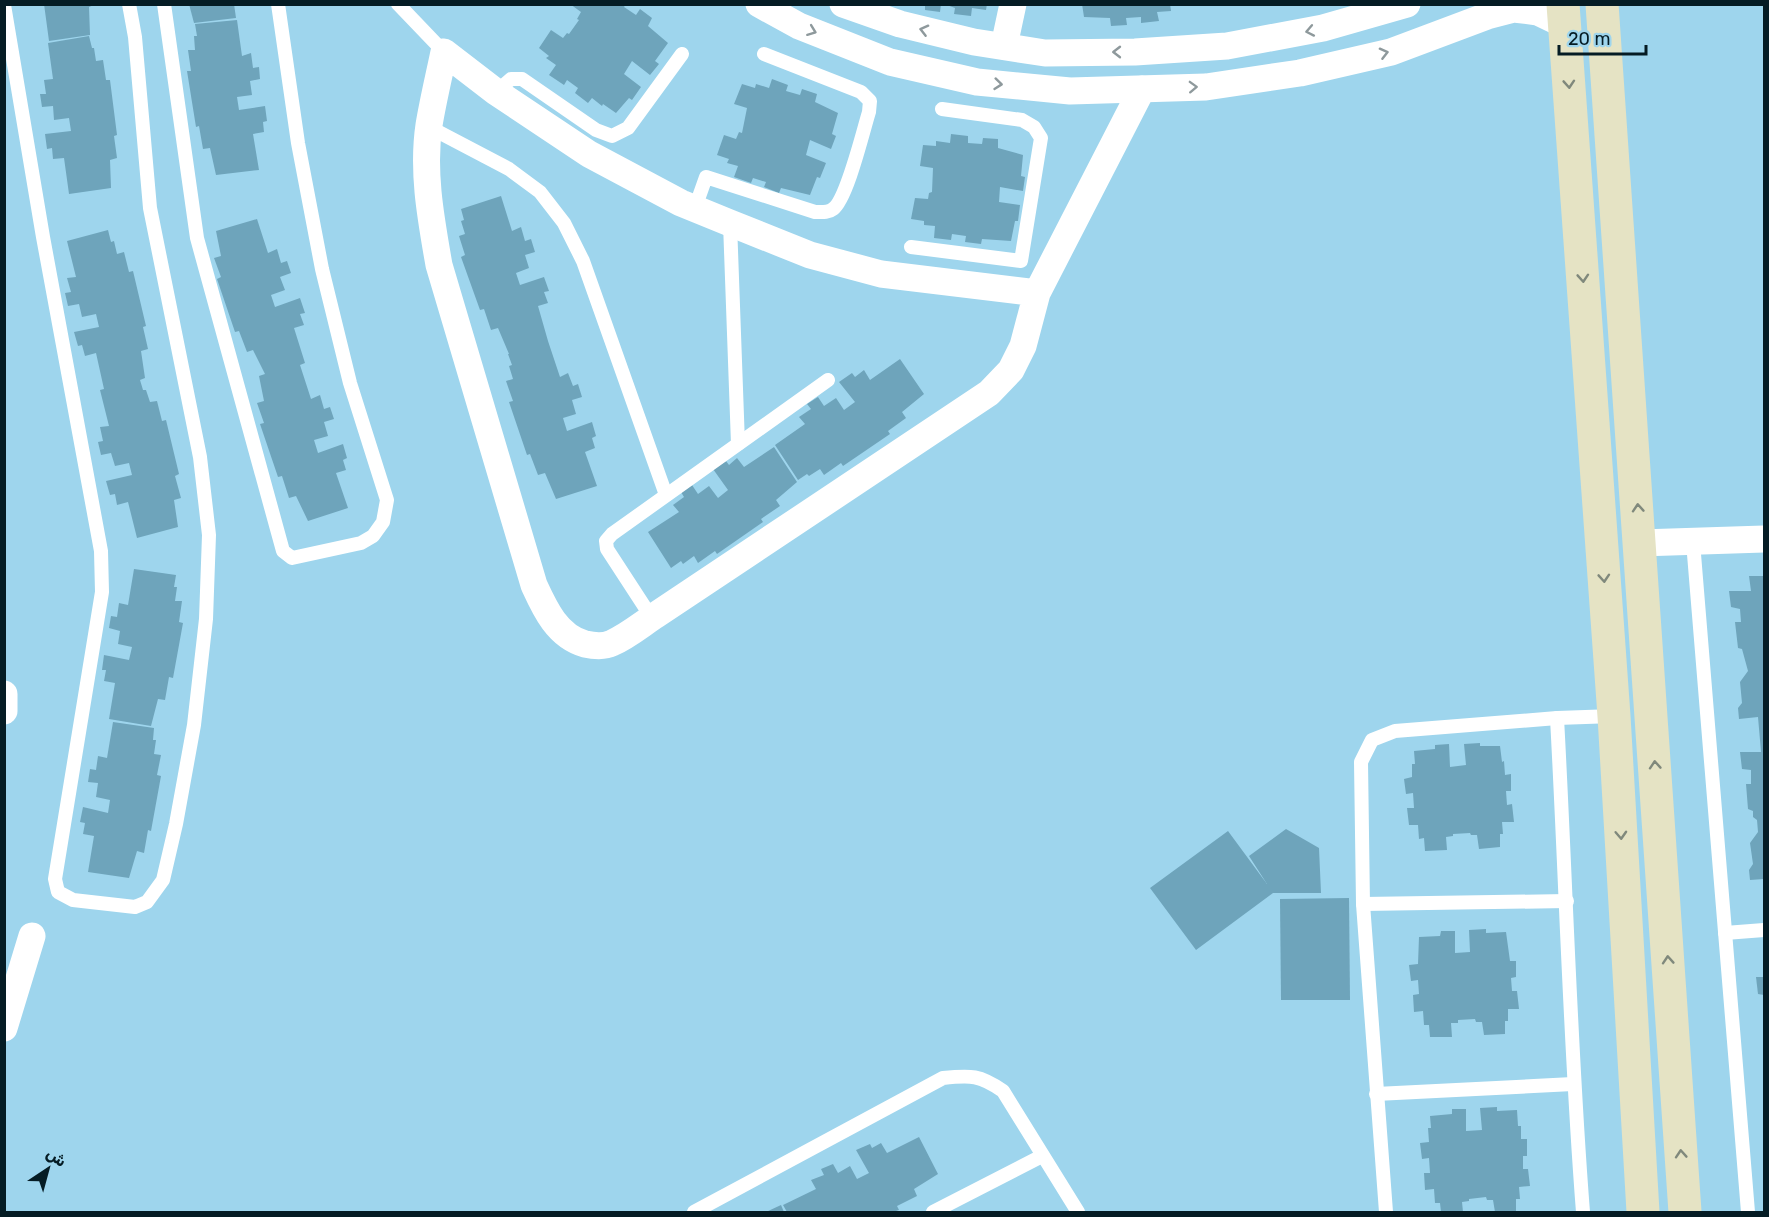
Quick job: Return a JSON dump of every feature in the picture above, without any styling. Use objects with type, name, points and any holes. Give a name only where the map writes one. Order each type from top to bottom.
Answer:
[{"type":"street","points":[[759,4],[799,26],[890,62],[977,82],[1070,91],[1206,87],[1300,73],[1391,52],[1487,16],[1514,9],[1564,14],[1614,716],[1643,1212]]},
{"type":"street","points":[[843,4],[900,24],[974,42],[1045,53],[1135,52],[1227,46],[1323,28],[1407,4]]},
{"type":"street","points":[[1004,46],[1013,4]]},
{"type":"street","points":[[1602,4],[1685,1212]]},
{"type":"street","points":[[1037,293],[881,274],[810,255],[730,223],[681,203],[589,154],[496,92],[444,52],[429,127],[427,171],[429,212],[439,265],[534,585],[547,612],[561,631],[576,641],[595,646],[611,644],[990,393],[1011,370],[1023,346],[1037,293],[1036,263],[1142,89]]},
{"type":"street","points":[[1640,543],[1764,539]]},
{"type":"street","points":[[4,694],[4,711]]},
{"type":"street","points":[[4,1028],[32,936]]},
{"type":"lane","points":[[4,5],[43,237],[101,551],[102,592],[55,879],[58,892],[73,900],[135,907],[147,902],[163,880],[176,824],[194,725],[206,619],[209,535],[200,457],[150,208],[135,37],[129,4]]},
{"type":"lane","points":[[164,4],[196,238],[283,551],[292,558],[361,543],[373,536],[383,522],[387,500],[350,383],[322,269],[298,143],[278,4]]},
{"type":"lane","points":[[398,4],[444,52]]},
{"type":"lane","points":[[496,92],[511,79],[522,79],[596,130],[612,136],[628,128],[682,54]]},
{"type":"lane","points":[[695,208],[706,177],[815,212],[826,212],[833,209],[844,192],[869,112],[870,101],[861,92],[764,54]]},
{"type":"lane","points":[[911,247],[1036,263],[1041,138],[1034,127],[1022,120],[942,109]]},
{"type":"lane","points":[[429,127],[509,169],[540,192],[564,223],[583,261],[666,495]]},
{"type":"lane","points":[[730,223],[738,444]]},
{"type":"lane","points":[[656,615],[648,612],[607,549],[606,541],[612,534],[828,380]]},
{"type":"lane","points":[[1693,542],[1748,1212]]},
{"type":"lane","points":[[1386,1212],[1363,904],[1361,762],[1372,740],[1395,731],[1557,718],[1614,716]]},
{"type":"lane","points":[[1557,718],[1567,901],[1573,1084],[1583,1212]]},
{"type":"lane","points":[[1363,904],[1567,901]]},
{"type":"lane","points":[[1725,933],[1764,930]]},
{"type":"lane","points":[[694,1212],[943,1078],[970,1075],[988,1080],[1003,1092],[1078,1212]]},
{"type":"lane","points":[[1376,1094],[1573,1084]]},
{"type":"lane","points":[[933,1212],[1042,1156]]},
{"type":"building","points":[[44,4],[96,4],[89,7],[90,35],[49,41]]},
{"type":"building","points":[[189,4],[234,4],[236,18],[194,23]]},
{"type":"building","points":[[570,4],[626,4],[624,7],[636,15],[640,9],[652,18],[648,26],[668,43],[655,61],[659,64],[650,75],[632,61],[624,74],[641,87],[632,100],[629,98],[616,113],[592,98],[588,103],[575,93],[578,88],[567,80],[564,85],[549,75],[556,65],[546,58],[549,56],[539,48],[551,30],[563,38],[567,33],[569,34],[579,20],[577,19],[581,12]]},
{"type":"building","points":[[925,4],[941,4],[940,12],[925,10]]},
{"type":"building","points":[[944,4],[987,4],[986,10],[972,8],[971,16],[954,14],[955,8]]},
{"type":"building","points":[[1082,4],[1170,4],[1171,11],[1157,12],[1159,21],[1141,23],[1141,17],[1126,18],[1127,25],[1111,26],[1110,18],[1084,17]]},
{"type":"building","points":[[237,20],[242,56],[251,53],[253,68],[259,67],[260,79],[250,81],[252,95],[237,97],[239,110],[265,106],[267,121],[263,122],[264,132],[253,134],[259,170],[216,175],[210,148],[203,149],[199,126],[196,127],[187,71],[191,71],[188,50],[195,50],[194,36],[197,36],[195,24]]},
{"type":"building","points":[[89,36],[96,61],[103,60],[106,80],[110,80],[117,135],[114,136],[117,158],[110,160],[111,188],[69,194],[64,158],[53,159],[52,148],[47,149],[45,134],[71,131],[69,118],[54,120],[53,106],[42,107],[40,94],[46,94],[44,80],[53,79],[48,43]]},
{"type":"building","points":[[772,79],[788,85],[786,91],[800,95],[802,89],[817,94],[815,102],[838,113],[832,134],[836,136],[831,149],[810,140],[806,155],[826,163],[810,195],[781,188],[779,193],[764,187],[766,182],[753,178],[751,183],[734,177],[738,166],[727,163],[729,159],[717,155],[724,135],[736,139],[739,132],[742,133],[747,108],[734,104],[742,84],[755,88],[756,84],[769,88]]},
{"type":"building","points":[[951,134],[968,136],[968,143],[982,144],[983,138],[998,139],[998,148],[1023,155],[1021,176],[1025,177],[1023,191],[1000,187],[999,202],[1020,205],[1018,221],[1015,221],[1011,241],[982,239],[981,244],[965,242],[966,236],[952,234],[951,240],[934,238],[935,226],[924,225],[924,221],[911,219],[915,198],[928,199],[929,193],[932,192],[933,168],[920,166],[923,145],[936,146],[936,141],[950,143]]},
{"type":"building","points":[[501,196],[512,231],[521,227],[525,241],[531,239],[535,252],[525,255],[529,268],[516,273],[520,285],[544,277],[549,291],[544,292],[548,303],[538,306],[548,341],[560,377],[568,373],[573,386],[578,384],[582,397],[572,400],[576,414],[563,418],[567,431],[592,422],[596,436],[592,438],[595,448],[585,452],[597,486],[556,499],[545,473],[538,475],[530,454],[527,455],[509,402],[513,401],[506,381],[513,379],[509,366],[512,365],[509,354],[498,328],[491,330],[484,309],[480,310],[461,257],[465,255],[459,236],[465,234],[461,221],[464,220],[461,209]]},
{"type":"building","points":[[257,219],[268,253],[277,249],[281,263],[287,261],[291,273],[280,277],[285,290],[271,295],[275,307],[300,298],[305,313],[300,314],[304,325],[294,328],[305,363],[300,365],[311,399],[320,395],[324,409],[330,407],[334,419],[324,422],[328,436],[314,440],[318,453],[343,444],[347,458],[343,460],[346,470],[336,473],[348,508],[308,521],[296,496],[289,498],[282,476],[278,477],[260,424],[264,423],[257,403],[264,401],[259,376],[265,374],[253,350],[247,352],[239,331],[235,332],[217,279],[221,277],[214,258],[221,256],[216,231]]},
{"type":"building","points":[[108,230],[117,254],[124,252],[129,272],[133,271],[146,326],[143,327],[148,349],[141,351],[145,378],[140,380],[150,402],[157,401],[162,421],[166,420],[179,474],[175,476],[181,498],[174,500],[178,527],[137,538],[128,502],[117,505],[115,494],[110,495],[106,481],[132,475],[129,463],[115,466],[111,453],[101,455],[98,442],[103,441],[100,427],[109,426],[100,390],[104,389],[96,353],[85,356],[82,345],[78,346],[74,332],[99,327],[96,314],[82,317],[79,304],[68,306],[65,293],[71,292],[67,278],[76,277],[67,241]]},
{"type":"building","points":[[900,359],[924,394],[902,412],[906,418],[888,431],[890,434],[843,466],[841,463],[824,475],[820,469],[798,480],[775,445],[805,424],[799,417],[811,409],[807,404],[818,397],[824,406],[836,398],[844,410],[855,402],[839,382],[852,373],[855,377],[864,370],[870,380]]},
{"type":"building","points":[[774,447],[797,482],[776,500],[780,506],[761,519],[763,522],[717,554],[715,551],[698,563],[694,556],[683,564],[681,561],[671,568],[648,532],[679,512],[673,505],[684,497],[681,492],[692,485],[698,494],[709,486],[718,498],[728,490],[713,469],[726,461],[729,465],[737,458],[744,467]]},
{"type":"building","points":[[134,569],[176,575],[175,601],[182,601],[179,622],[183,623],[173,678],[169,677],[165,700],[158,699],[151,726],[109,719],[115,683],[104,681],[106,670],[102,670],[104,655],[129,660],[132,647],[118,644],[120,631],[109,628],[111,616],[117,617],[119,603],[128,605]]},
{"type":"building","points":[[1749,576],[1764,576],[1764,879],[1750,880],[1749,870],[1753,864],[1750,843],[1758,832],[1757,820],[1753,817],[1753,811],[1748,809],[1746,784],[1751,784],[1751,770],[1742,769],[1740,752],[1761,752],[1758,717],[1739,719],[1738,708],[1742,703],[1740,682],[1748,671],[1742,649],[1738,648],[1735,622],[1741,622],[1740,609],[1731,607],[1729,591],[1751,591]]},
{"type":"building","points":[[113,722],[154,728],[153,740],[156,740],[154,754],[161,755],[157,775],[161,776],[151,831],[148,830],[144,853],[137,851],[129,878],[88,872],[94,836],[83,834],[85,823],[80,822],[83,807],[108,813],[110,800],[96,797],[98,783],[88,782],[90,769],[96,770],[98,756],[107,758]]},
{"type":"building","points":[[1480,743],[1480,746],[1500,746],[1505,775],[1511,774],[1511,791],[1506,791],[1507,805],[1512,804],[1514,822],[1502,822],[1503,834],[1500,834],[1500,847],[1479,849],[1477,835],[1470,833],[1453,834],[1453,836],[1446,837],[1447,850],[1425,851],[1424,838],[1419,839],[1418,825],[1409,825],[1407,808],[1414,808],[1413,793],[1406,794],[1404,779],[1412,777],[1412,764],[1415,764],[1414,751],[1435,749],[1435,745],[1449,744],[1450,767],[1466,765],[1464,744]]},
{"type":"building","points":[[1286,829],[1319,848],[1321,893],[1273,893],[1196,950],[1150,888],[1228,831],[1267,884],[1249,856]]},
{"type":"building","points":[[1349,898],[1350,1000],[1281,1000],[1280,899]]},
{"type":"building","points":[[1486,929],[1486,933],[1506,932],[1510,961],[1516,961],[1516,977],[1511,978],[1512,991],[1517,991],[1519,1009],[1508,1009],[1505,1034],[1484,1035],[1482,1022],[1476,1022],[1475,1019],[1458,1020],[1458,1023],[1451,1023],[1452,1037],[1430,1037],[1429,1025],[1424,1025],[1423,1011],[1414,1012],[1413,995],[1419,994],[1418,980],[1411,981],[1409,965],[1418,964],[1419,937],[1440,936],[1441,931],[1455,931],[1455,953],[1470,952],[1469,930]]},
{"type":"building","points":[[1756,977],[1764,977],[1764,995],[1758,994]]},
{"type":"building","points":[[1497,1107],[1497,1111],[1517,1110],[1521,1139],[1527,1139],[1527,1156],[1523,1156],[1523,1169],[1528,1169],[1530,1186],[1519,1187],[1520,1199],[1516,1199],[1516,1212],[1495,1212],[1493,1200],[1487,1200],[1486,1197],[1462,1202],[1463,1212],[1441,1212],[1440,1203],[1435,1203],[1434,1189],[1425,1190],[1424,1173],[1430,1173],[1429,1158],[1422,1159],[1420,1143],[1429,1142],[1430,1116],[1452,1114],[1452,1109],[1466,1109],[1466,1131],[1482,1130],[1480,1108]]},
{"type":"building","points":[[919,1137],[938,1174],[914,1189],[917,1196],[897,1206],[899,1210],[893,1212],[787,1212],[783,1205],[816,1189],[811,1180],[824,1175],[821,1169],[833,1164],[838,1173],[850,1166],[857,1179],[869,1173],[856,1150],[870,1144],[872,1148],[881,1143],[887,1153]]},
{"type":"building","points":[[781,1205],[784,1212],[766,1212]]}]
